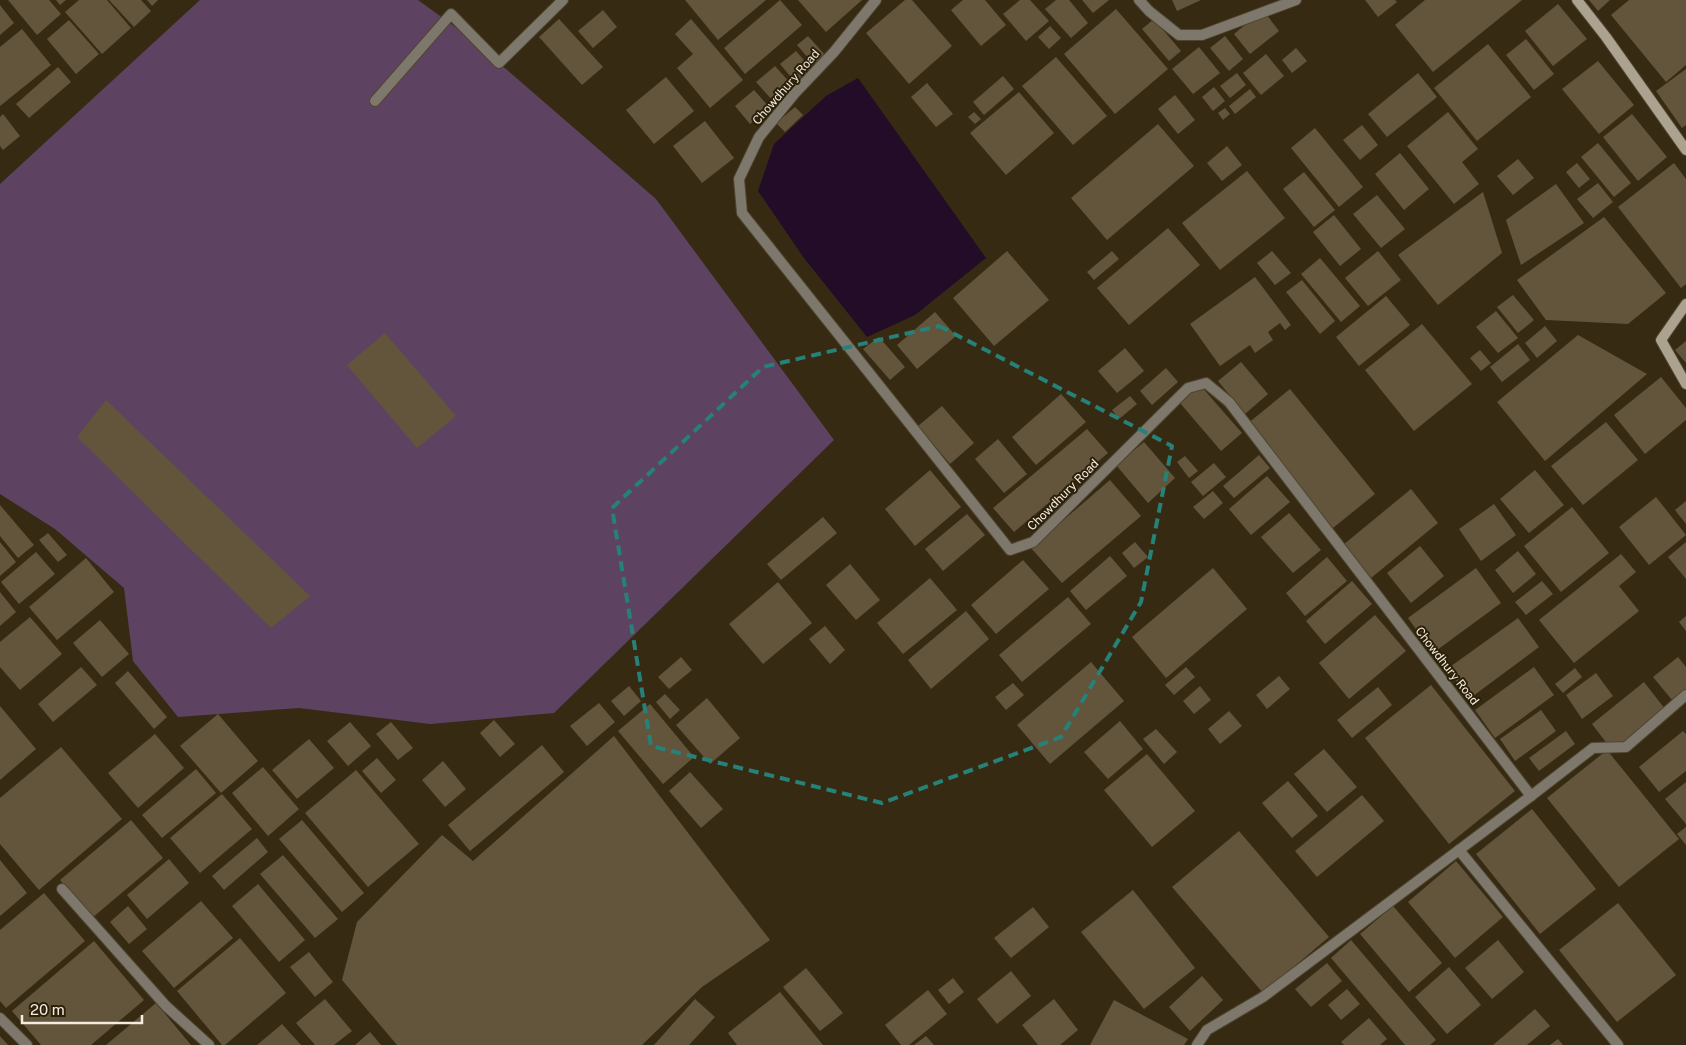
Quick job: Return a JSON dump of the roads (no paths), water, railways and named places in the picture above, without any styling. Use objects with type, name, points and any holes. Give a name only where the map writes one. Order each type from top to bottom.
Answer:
[{"type":"street","points":[[375,101],[451,14],[499,63],[563,0]]},
{"type":"street","name":"Chowdhury Road","points":[[876,0],[834,52],[795,93],[759,138],[739,179],[742,212],[1010,550],[1033,542],[1188,388],[1206,383],[1228,402],[1532,796]]},
{"type":"street","points":[[1139,0],[1149,11],[1179,35],[1202,35],[1296,0]]},
{"type":"street","points":[[1577,0],[1606,37],[1686,150]]},
{"type":"street","points":[[1686,304],[1661,340],[1686,384]]},
{"type":"street","points":[[1197,1045],[1207,1030],[1263,997],[1532,796],[1593,748],[1626,747],[1686,695]]},
{"type":"street","points":[[1459,850],[1618,1045]]},
{"type":"street","points":[[62,889],[166,1006],[209,1045]]},
{"type":"street","points":[[0,1018],[27,1045]]}]
